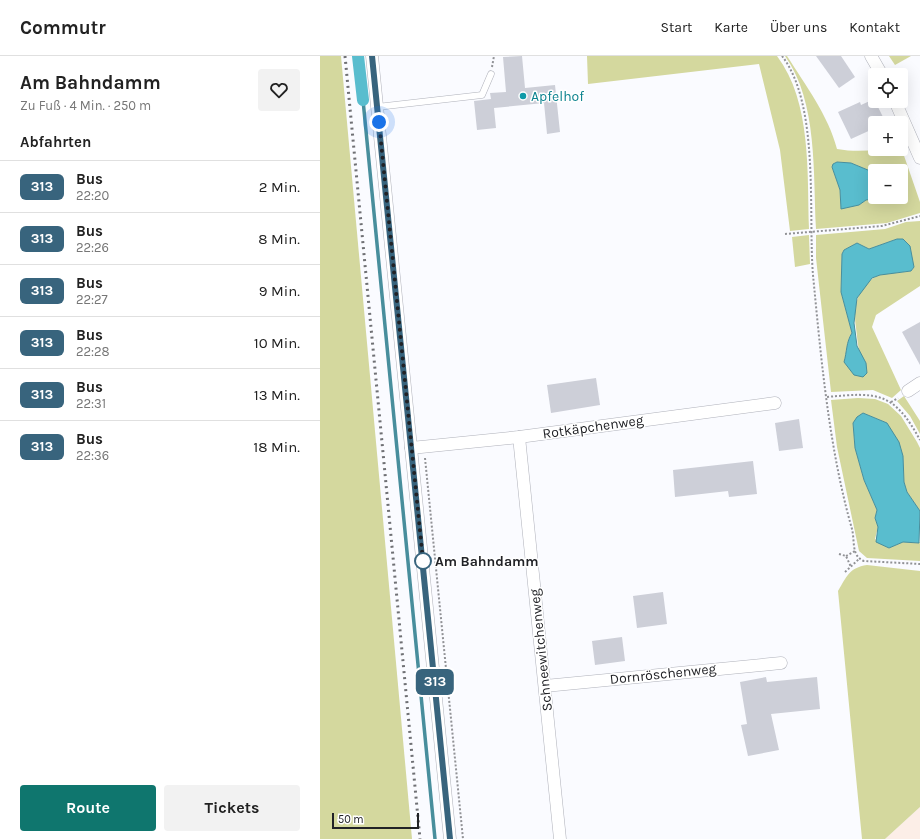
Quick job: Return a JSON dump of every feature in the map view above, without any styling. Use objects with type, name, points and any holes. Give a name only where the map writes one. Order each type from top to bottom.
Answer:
[{"type":"street","points":[[372,56],[450,839]]},
{"type":"street","points":[[871,56],[878,68]]},
{"type":"street","points":[[900,108],[915,131],[920,158]]},
{"type":"street","points":[[908,391],[920,383]]},
{"type":"street","name":"Rotkäpchenweg","points":[[411,448],[519,437],[775,403]]},
{"type":"street","name":"Schneewitchenweg","points":[[519,437],[560,839]]},
{"type":"street","name":"Dornröschenweg","points":[[545,686],[781,663]]},
{"type":"lane","points":[[377,107],[482,95],[491,74]]},
{"type":"path","points":[[782,56],[795,78],[805,111],[809,161],[813,274],[835,458],[853,533],[855,551],[859,559],[864,561],[920,564]]},
{"type":"path","points":[[785,234],[882,226],[920,216]]},
{"type":"path","points":[[827,397],[872,394],[885,399],[903,412],[920,440]]},
{"type":"path","points":[[839,554],[846,556],[855,551]]},
{"type":"path","points":[[846,556],[851,567]]},
{"type":"path","points":[[845,572],[859,559]]},
{"type":"shaded area","points":[[920,807],[920,839],[885,839]]},
{"type":"green space","points":[[320,56],[341,56],[412,839],[320,839]]},
{"type":"green space","points":[[587,56],[777,56],[788,74],[802,116],[807,162],[809,229],[790,231],[780,150],[759,64],[588,84]]},
{"type":"green space","points":[[785,56],[787,56],[822,113],[833,136],[837,149],[868,151],[868,156],[904,156],[907,164],[868,164],[868,170],[851,163],[837,162],[833,164],[832,167],[840,190],[841,208],[859,205],[868,200],[868,204],[908,204],[908,167],[920,202],[920,213],[887,223],[816,229],[812,139],[809,116],[796,74]]},
{"type":"green space","points":[[889,56],[911,56],[895,65]]},
{"type":"green space","points":[[920,221],[920,286],[876,315],[872,327],[901,390],[892,398],[873,390],[831,392],[816,258],[816,235],[885,229],[906,222]],"holes":[[[897,239],[914,267],[911,271],[879,275],[864,287],[857,300],[855,321],[859,351],[866,363],[847,366],[845,362],[849,338],[852,333],[841,292],[842,254],[844,250],[857,243],[869,249]]]},
{"type":"green space","points":[[809,235],[810,264],[795,267],[792,237]]},
{"type":"green space","points":[[904,396],[920,421],[920,434],[910,416],[897,401]]},
{"type":"green space","points":[[858,398],[875,399],[888,404],[901,416],[920,448],[920,511],[907,492],[904,482],[903,456],[887,423],[863,413],[853,423],[855,448],[864,480],[877,510],[875,518],[878,527],[875,539],[889,548],[903,542],[920,542],[920,561],[867,558],[859,551],[837,447],[831,400]]},
{"type":"green space","points":[[867,565],[920,571],[920,807],[885,839],[862,839],[838,591],[846,577],[852,571],[861,566]]},
{"type":"water","points":[[837,162],[851,163],[868,170],[868,200],[859,205],[841,209],[840,190],[832,167],[833,164]]},
{"type":"water","points":[[897,239],[903,239],[910,246],[914,267],[911,271],[880,275],[872,278],[857,298],[854,323],[857,346],[866,363],[867,373],[863,377],[854,375],[844,362],[852,333],[841,292],[842,254],[844,250],[857,243],[869,249]]},
{"type":"water","points":[[863,413],[887,423],[899,442],[903,456],[904,482],[907,492],[920,511],[919,543],[903,542],[889,548],[876,542],[878,527],[875,518],[877,510],[864,480],[855,448],[853,423],[857,417]]},
{"type":"building","name":"Apfelhof","points":[[522,56],[525,88],[555,85],[560,132],[547,134],[544,103],[494,108],[496,128],[477,130],[474,101],[491,99],[490,93],[506,92],[503,57]]},
{"type":"building","points":[[816,56],[841,56],[855,77],[839,88]]},
{"type":"building","points":[[860,102],[861,105],[868,102],[868,108],[878,108],[882,116],[868,116],[868,131],[851,139],[838,112]]},
{"type":"building","points":[[920,322],[920,365],[902,332]]},
{"type":"building","points":[[596,378],[600,405],[551,413],[547,385]]},
{"type":"building","points":[[799,419],[803,448],[779,451],[775,423]]},
{"type":"building","points":[[753,461],[757,494],[729,497],[728,491],[675,497],[673,470]]},
{"type":"building","points":[[663,592],[667,624],[637,628],[633,596]]},
{"type":"building","points":[[622,637],[625,661],[595,665],[592,641]]},
{"type":"building","points":[[766,677],[767,682],[817,677],[820,709],[771,714],[779,750],[748,756],[741,725],[747,724],[740,682]]},
{"type":"waterway","points":[[358,56],[363,100]]},
{"type":"waterway","points":[[363,100],[435,839]]},
{"type":"railway","points":[[345,56],[420,839]]},
{"type":"bus line","name":"313","points":[[372,56],[450,839]]},
{"type":"place","name":"Apfelhof","points":[[523,96]]},
{"type":"place","name":"Am Bahndamm","points":[[423,561]]},
{"type":"route","points":[[379,122],[423,561]]}]
